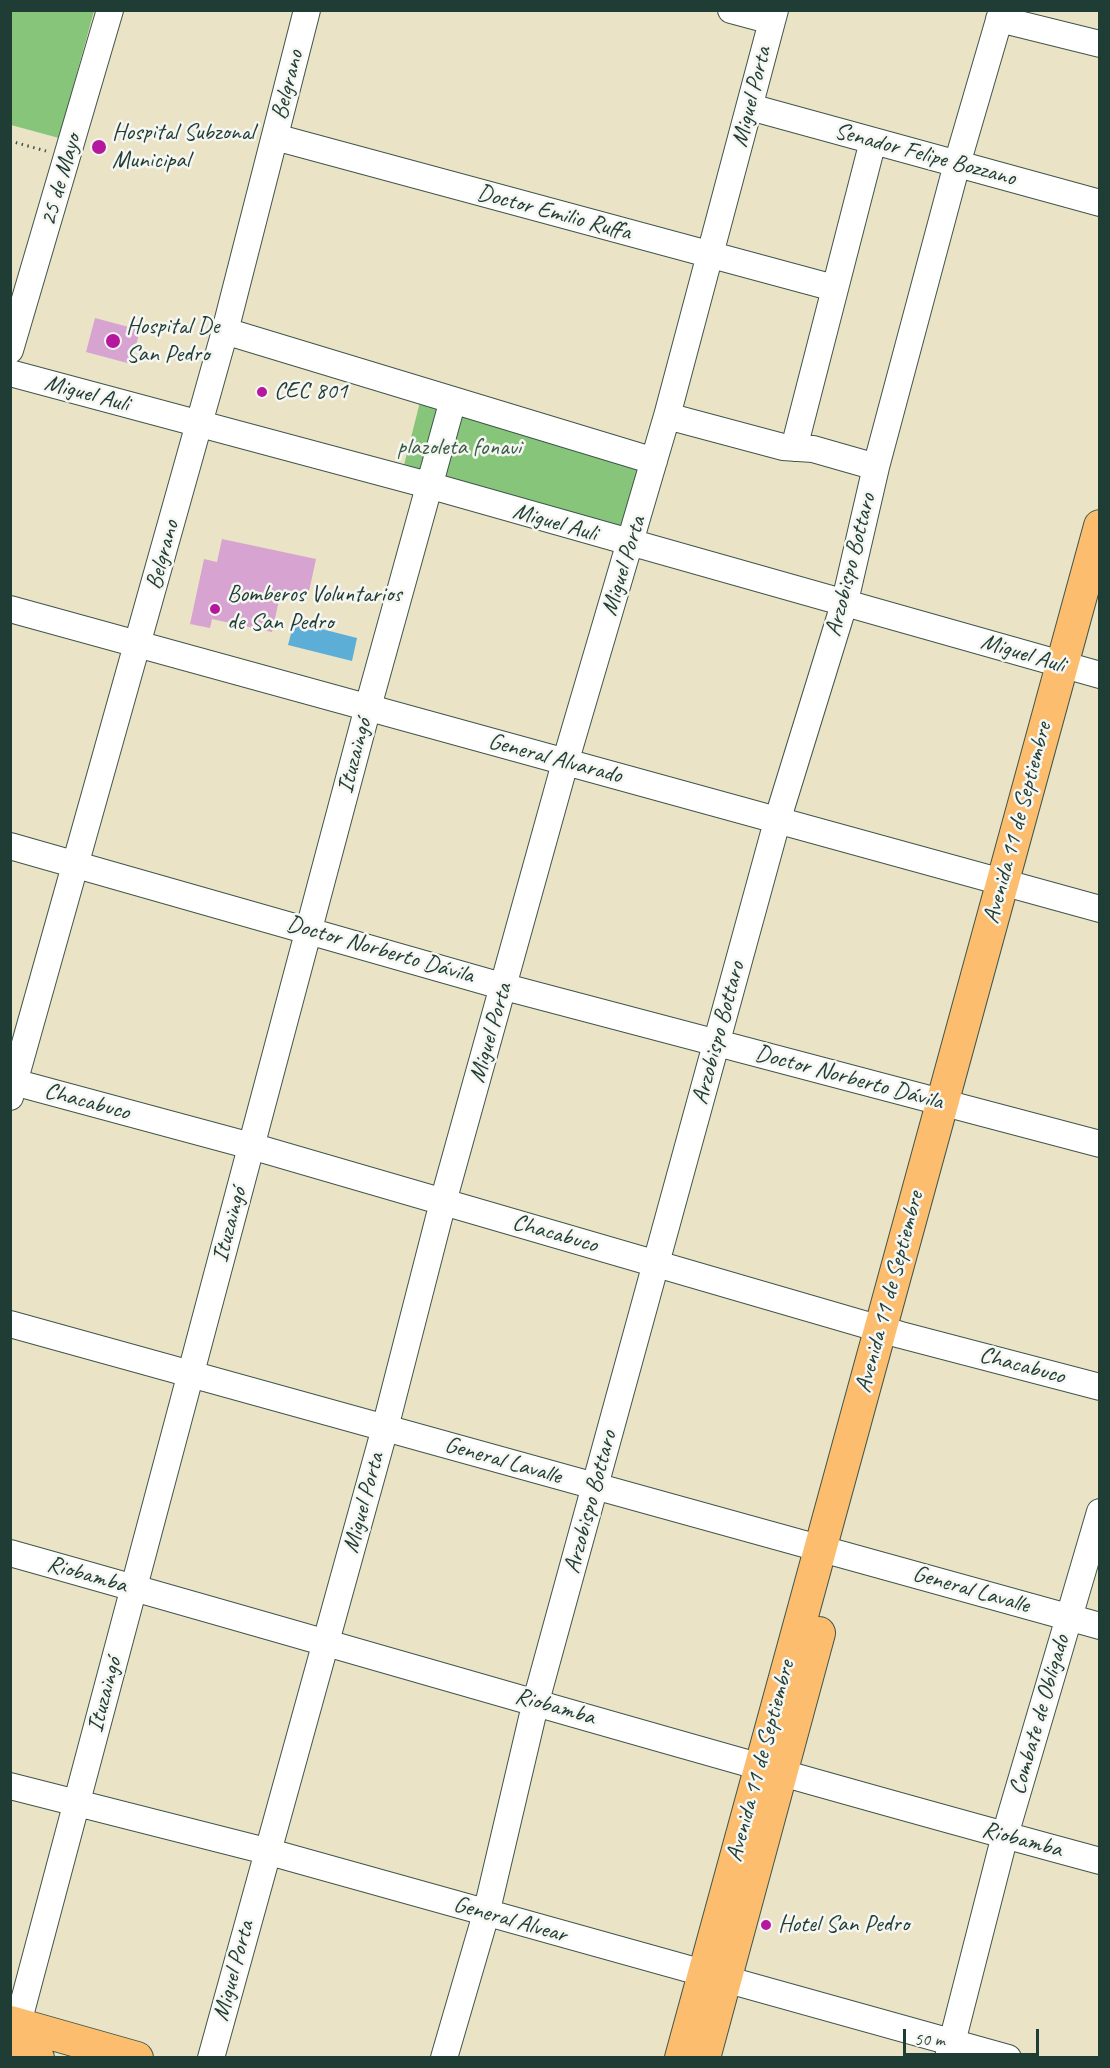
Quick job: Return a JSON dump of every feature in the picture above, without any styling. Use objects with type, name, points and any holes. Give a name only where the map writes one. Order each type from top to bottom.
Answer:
[{"type":"main road","name":"Avenida 11 de Septiembre","points":[[1081,670],[1100,526]]},
{"type":"main road","name":"Avenida 11 de Septiembre","points":[[681,2058],[714,1977],[1012,884],[1100,605]]},
{"type":"main road","name":"Avenida 11 de Septiembre","points":[[704,2058],[714,1977]]},
{"type":"main road","points":[[12,2040],[38,2058]]},
{"type":"main road","points":[[12,2040],[137,2058]]},
{"type":"street","name":"25 de Mayo","points":[[10,350],[110,10]]},
{"type":"street","name":"Belgrano","points":[[12,1086],[225,331],[307,10]]},
{"type":"street","points":[[731,10],[773,16]]},
{"type":"street","points":[[1000,14],[1100,45]]},
{"type":"street","name":"Arzobispo Bottaro","points":[[444,2058],[486,1914],[536,1701],[778,818],[844,601],[876,466],[1000,14]]},
{"type":"street","name":"Miguel Porta","points":[[211,2058],[266,1851],[327,1642],[385,1428],[443,1202],[565,763],[631,545],[667,416],[773,16]]},
{"type":"street","name":"Senador Felipe Bozzano","points":[[750,107],[1100,203]]},
{"type":"street","name":"Doctor Emilio Ruffa","points":[[274,137],[834,288]]},
{"type":"street","points":[[794,447],[873,141]]},
{"type":"street","points":[[225,331],[654,461]]},
{"type":"street","name":"Miguel Auli","points":[[10,373],[428,485],[631,545],[844,601],[1081,670]]},
{"type":"street","name":"Ituzaingó","points":[[12,2040],[368,707],[453,400]]},
{"type":"street","points":[[667,416],[794,447],[813,449],[876,466]]},
{"type":"street","name":"General Alvarado","points":[[10,609],[565,763],[778,818],[1100,909]]},
{"type":"street","name":"Doctor Norberto Dávila","points":[[10,846],[309,929],[504,987],[1100,1144]]},
{"type":"street","name":"Chacabuco","points":[[12,1086],[251,1146],[890,1332],[1100,1386]]},
{"type":"street","name":"General Lavalle","points":[[10,1324],[1100,1626]]},
{"type":"street","name":"Combate de Obligado","points":[[950,2049],[1005,1835],[1100,1512]]},
{"type":"street","name":"Riobamba","points":[[10,1553],[536,1701],[770,1770],[1100,1861]]},
{"type":"street","name":"General Alvear","points":[[10,1786],[266,1851],[714,1977],[950,2049],[1008,2058]]},
{"type":"path","points":[[10,141],[68,156]]},
{"type":"green space","points":[[10,11],[94,11],[59,138],[11,125]]},
{"type":"green space","name":"plazoleta fonavi","points":[[421,398],[648,462],[634,536],[402,473]]},
{"type":"water","points":[[294,622],[357,638],[352,661],[288,645]]},
{"type":"building","name":"Hospital De San Pedro","points":[[95,318],[140,330],[131,364],[86,352]]},
{"type":"building","points":[[222,539],[316,559],[308,596],[281,591],[272,632],[212,619],[210,628],[190,624],[204,559],[217,562]]},
{"type":"place","name":"Hospital Subzonal Municipal","points":[[99,147]]},
{"type":"place","name":"Hospital De San Pedro","points":[[113,341]]},
{"type":"place","name":"CEC 801","points":[[262,392]]},
{"type":"place","name":"Bomberos Voluntarios de San Pedro","points":[[215,609]]},
{"type":"place","name":"Hotel San Pedro","points":[[766,1925]]}]
